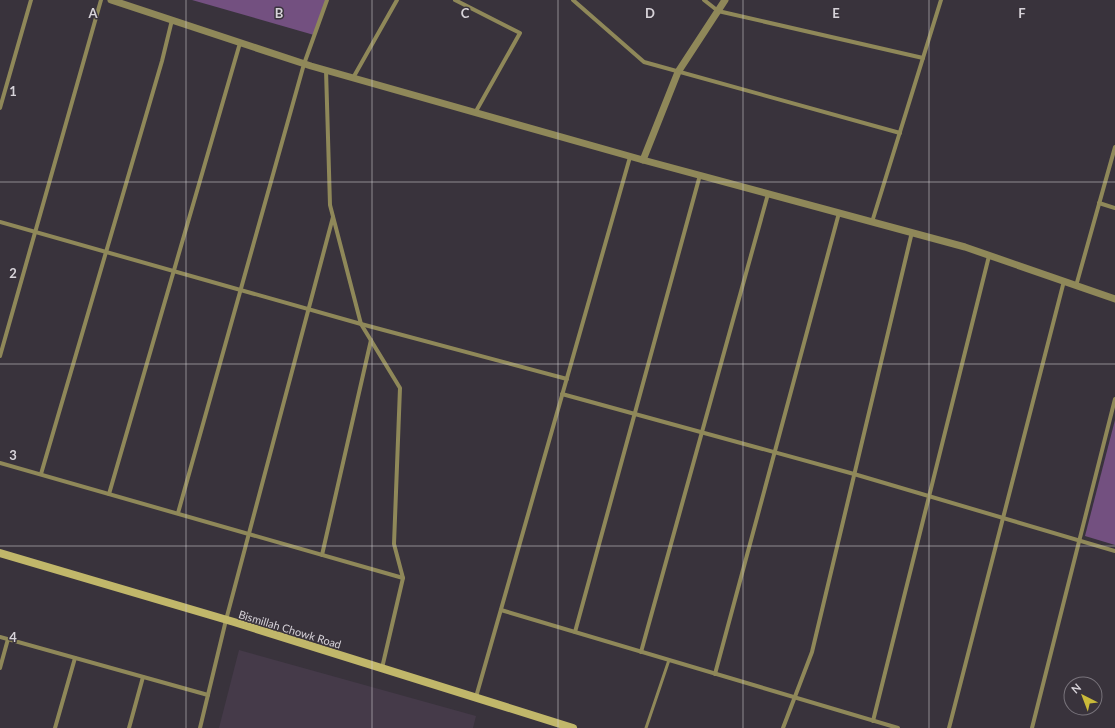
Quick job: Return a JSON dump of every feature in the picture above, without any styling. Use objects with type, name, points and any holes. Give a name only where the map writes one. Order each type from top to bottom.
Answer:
[{"type":"main road","name":"Bismillah Chowk Road","points":[[0,553],[226,620],[573,728]]},
{"type":"street","points":[[0,108],[31,0]]},
{"type":"street","points":[[0,356],[101,0]]},
{"type":"street","points":[[111,0],[304,64],[630,157],[965,247],[1115,299]]},
{"type":"street","points":[[178,514],[304,64],[327,0]]},
{"type":"street","points":[[353,78],[397,0]]},
{"type":"street","points":[[455,0],[520,33],[476,113]]},
{"type":"street","points":[[573,0],[644,62],[900,133]]},
{"type":"street","points":[[704,0],[718,11],[924,58]]},
{"type":"street","points":[[643,160],[678,72],[725,0]]},
{"type":"street","points":[[872,222],[941,0]]},
{"type":"street","points":[[41,474],[162,61],[172,20]]},
{"type":"street","points":[[109,494],[240,43]]},
{"type":"street","points":[[326,70],[330,205],[361,324],[400,388],[394,544],[403,578],[382,669]]},
{"type":"street","points":[[1076,286],[1115,147]]},
{"type":"street","points":[[476,698],[630,157]]},
{"type":"street","points":[[575,632],[700,175]]},
{"type":"street","points":[[641,652],[768,194]]},
{"type":"street","points":[[1099,203],[1115,208]]},
{"type":"street","points":[[715,674],[839,213]]},
{"type":"street","points":[[200,728],[248,534],[333,217]]},
{"type":"street","points":[[0,222],[308,310],[567,379]]},
{"type":"street","points":[[784,728],[812,652],[912,232]]},
{"type":"street","points":[[873,720],[989,256]]},
{"type":"street","points":[[949,728],[1064,282]]},
{"type":"street","points":[[322,555],[371,340]]},
{"type":"street","points":[[562,394],[854,474],[1115,551]]},
{"type":"street","points":[[1032,728],[1115,399]]},
{"type":"street","points":[[0,463],[403,578]]},
{"type":"street","points":[[501,610],[898,728]]},
{"type":"street","points":[[0,637],[208,695]]},
{"type":"street","points":[[0,668],[8,639]]},
{"type":"street","points":[[55,728],[75,658]]},
{"type":"street","points":[[129,728],[143,677]]},
{"type":"lane","points":[[646,728],[669,660]]},
{"type":"shaded area","points":[[192,0],[327,0],[314,35]]},
{"type":"shaded area","points":[[1115,420],[1115,545],[1085,536]]},
{"type":"shaded area","points":[[239,650],[476,716],[473,728],[219,728]]}]
